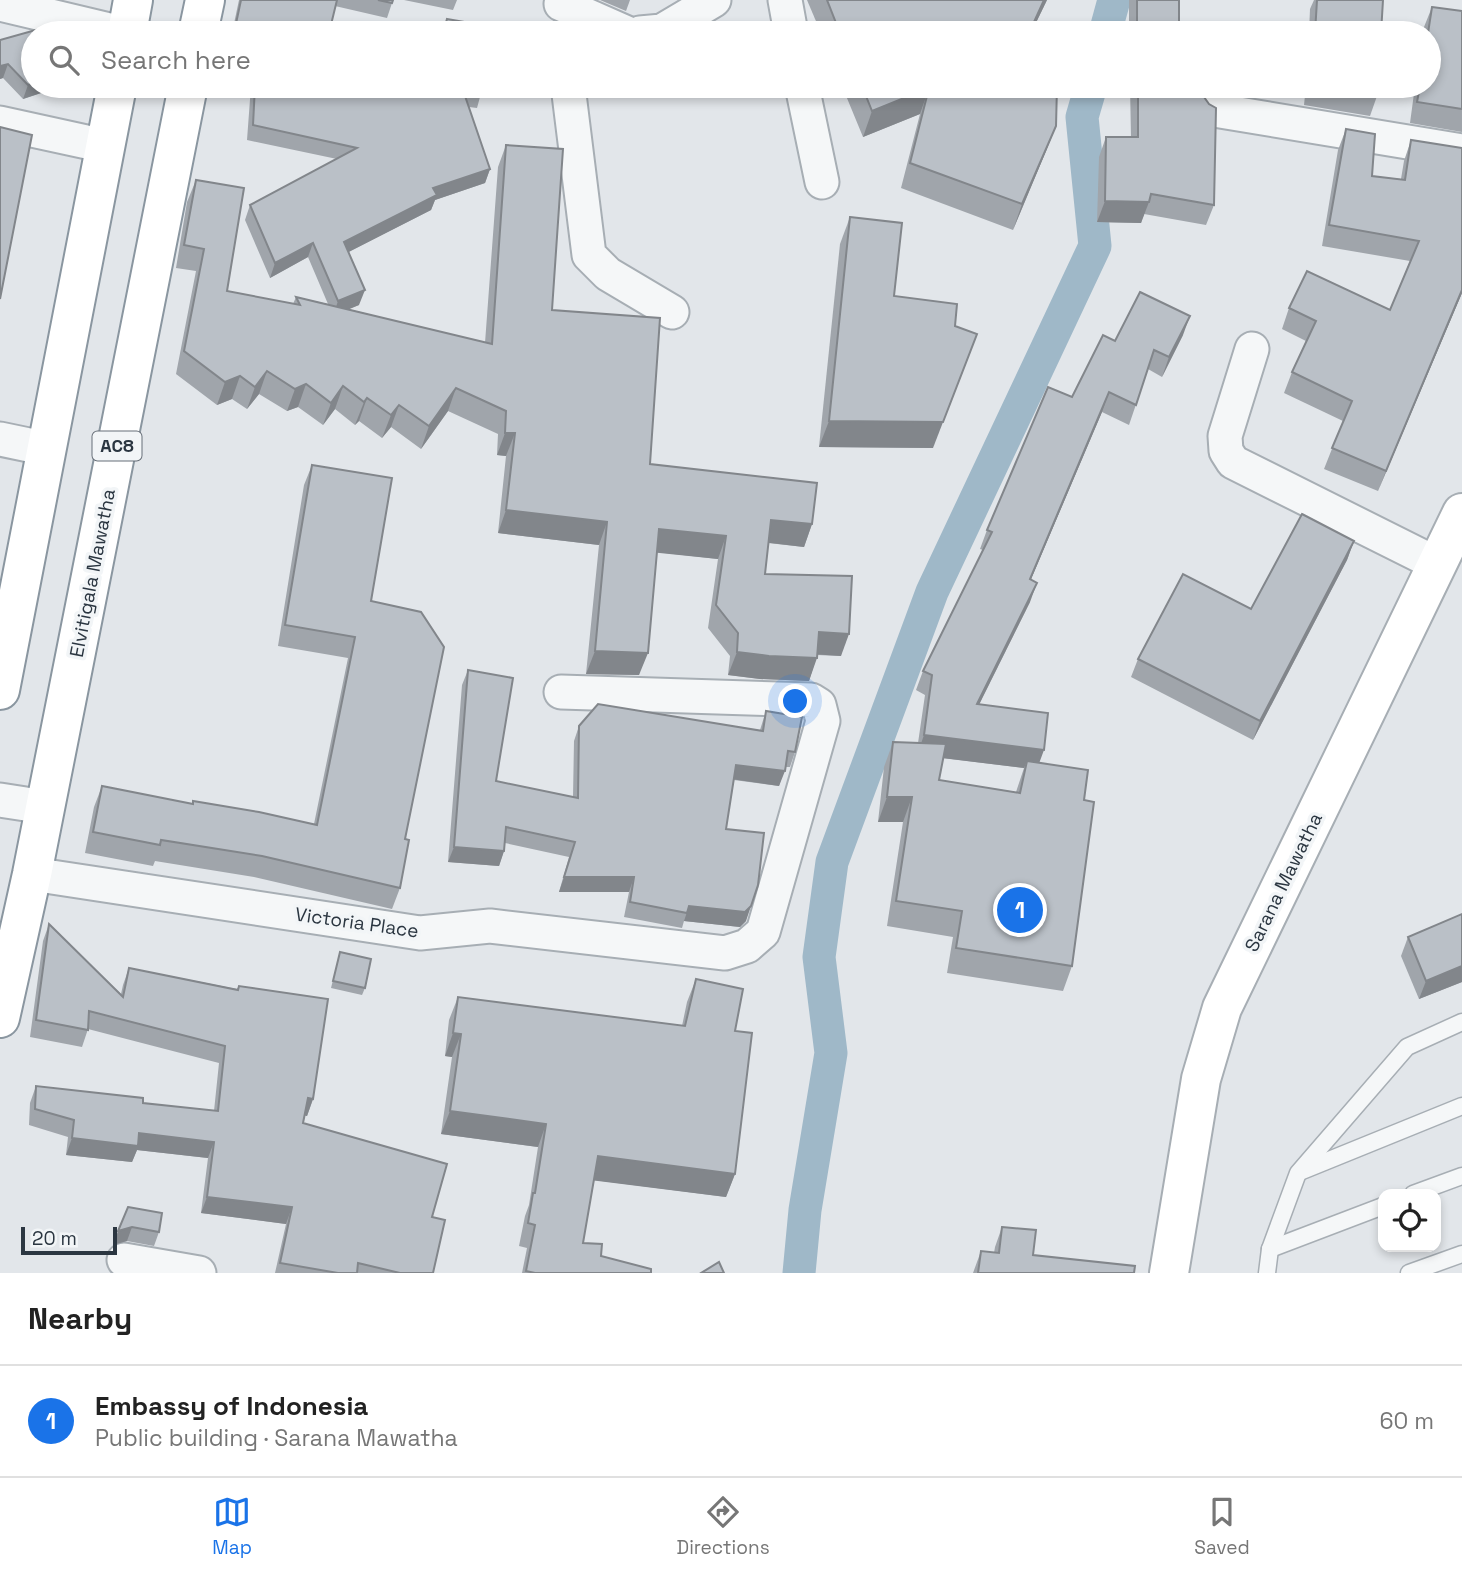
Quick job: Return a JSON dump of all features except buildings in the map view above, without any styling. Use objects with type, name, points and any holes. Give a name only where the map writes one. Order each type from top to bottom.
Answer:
[{"type":"main road","points":[[127,21],[133,0]]},
{"type":"main road","points":[[201,21],[205,0]]},
{"type":"main road","points":[[0,690],[115,98]]},
{"type":"main road","name":"Elvitigala Mawatha","points":[[0,1018],[32,874],[186,98]]},
{"type":"main road","name":"Sarana Mawatha","points":[[1169,1273],[1201,1079],[1222,1008],[1462,513]]},
{"type":"street","points":[[679,21],[714,0]]},
{"type":"street","points":[[785,0],[789,21]]},
{"type":"street","points":[[0,4],[73,21]]},
{"type":"street","points":[[560,13],[587,21]]},
{"type":"street","points":[[569,98],[589,255],[608,274],[672,312]]},
{"type":"street","points":[[804,98],[822,182]]},
{"type":"street","points":[[1214,110],[1462,151]]},
{"type":"street","points":[[0,123],[105,146]]},
{"type":"street","points":[[1252,349],[1225,436],[1226,451],[1233,462],[1437,564]]},
{"type":"street","points":[[0,439],[48,449]]},
{"type":"street","name":"Victoria Place","points":[[32,874],[421,933],[490,926],[725,953],[747,946],[763,932],[823,721],[819,705],[811,700],[561,692]]},
{"type":"street","points":[[0,800],[45,807]]},
{"type":"street","points":[[124,1261],[199,1273]]},
{"type":"lane","points":[[1267,1273],[1270,1249],[1298,1173],[1407,1046],[1462,1022]]},
{"type":"lane","points":[[1298,1173],[1462,1106]]},
{"type":"lane","points":[[1427,1189],[1462,1176]]},
{"type":"lane","points":[[1270,1249],[1378,1208]]},
{"type":"lane","points":[[1409,1273],[1462,1254]]},
{"type":"waterway","points":[[1108,21],[1114,0]]},
{"type":"waterway","points":[[799,1273],[805,1210],[831,1053],[819,957],[832,862],[932,592],[1095,246],[1082,117],[1088,98]]},
{"type":"place","name":"Embassy of Indonesia","points":[[1020,910]]}]
